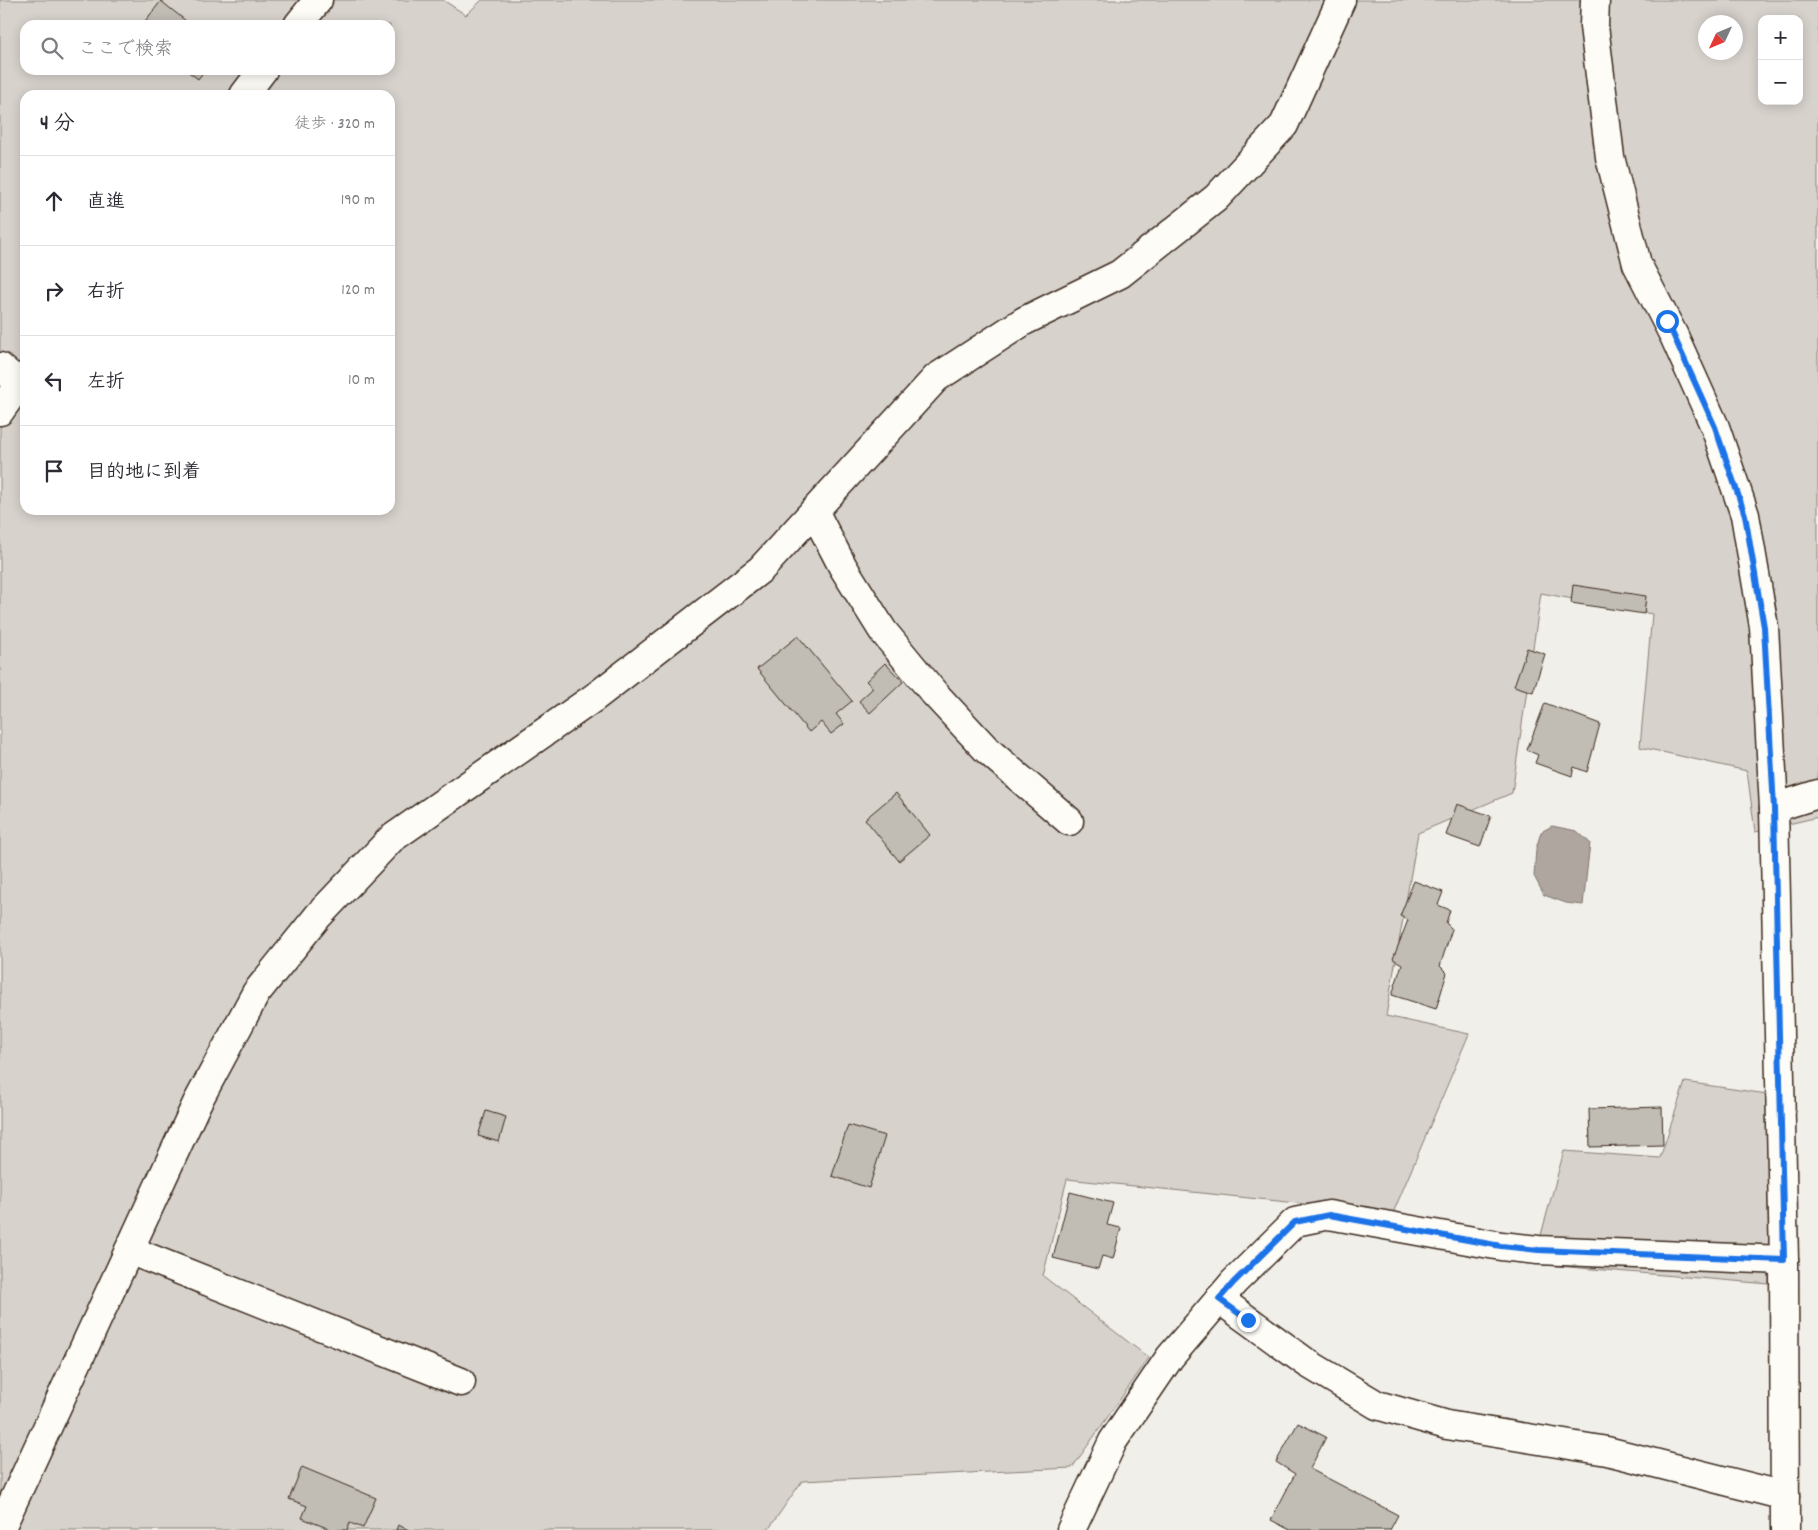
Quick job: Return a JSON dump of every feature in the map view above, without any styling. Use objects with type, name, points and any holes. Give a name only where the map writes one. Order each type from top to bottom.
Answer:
[{"type":"street","points":[[302,20],[318,0]]},
{"type":"street","points":[[0,1530],[197,1103],[256,993],[318,916],[391,839],[595,697],[760,569],[936,378],[1024,321],[1120,274],[1216,198],[1284,126],[1340,0]]},
{"type":"street","points":[[1595,0],[1594,26],[1610,157],[1637,264],[1674,336],[1715,427],[1745,515],[1764,627],[1774,808],[1784,1260],[1785,1530]]},
{"type":"street","points":[[248,90],[259,75]]},
{"type":"street","points":[[0,411],[15,376]]},
{"type":"street","points":[[814,511],[843,567],[889,638],[934,693],[987,750],[1070,821]]},
{"type":"street","points":[[1774,808],[1818,794]]},
{"type":"street","points":[[1071,1530],[1113,1441],[1170,1356],[1234,1282],[1295,1222],[1329,1215],[1501,1246],[1538,1250],[1784,1260]]},
{"type":"street","points":[[129,1250],[461,1382]]},
{"type":"street","points":[[1219,1299],[1307,1363],[1377,1405],[1447,1425],[1607,1451],[1785,1496]]},
{"type":"shaded area","points":[[0,0],[443,0],[466,15],[482,0],[1818,0],[1818,817],[1755,832],[1747,771],[1640,747],[1652,614],[1541,593],[1512,793],[1418,833],[1386,1016],[1469,1034],[1393,1213],[1067,1179],[1043,1276],[1149,1358],[1072,1468],[802,1481],[768,1530],[0,1530]]},
{"type":"shaded area","points":[[1552,826],[1577,831],[1590,843],[1583,905],[1566,903],[1544,895],[1534,876],[1536,849],[1541,832]]},
{"type":"shaded area","points":[[1685,1082],[1767,1094],[1769,1284],[1533,1264],[1564,1151],[1660,1158]]},
{"type":"building","points":[[161,1],[185,20],[146,20]]},
{"type":"building","points":[[193,75],[201,75],[198,79]]},
{"type":"building","points":[[1573,585],[1646,596],[1644,614],[1571,603]]},
{"type":"building","points":[[798,636],[852,701],[836,714],[844,724],[831,734],[821,722],[809,732],[757,669]]},
{"type":"building","points":[[1527,648],[1545,654],[1533,692],[1514,686]]},
{"type":"building","points":[[885,663],[903,682],[870,713],[859,701],[873,688],[866,681]]},
{"type":"building","points":[[1545,703],[1600,724],[1587,772],[1574,767],[1572,776],[1535,763],[1538,755],[1527,750]]},
{"type":"building","points":[[896,793],[930,835],[899,861],[865,819]]},
{"type":"building","points":[[1457,804],[1491,816],[1480,847],[1446,835]]},
{"type":"building","points":[[1414,881],[1443,892],[1438,905],[1450,910],[1446,923],[1452,929],[1440,966],[1447,973],[1436,1009],[1392,995],[1402,964],[1393,959],[1408,920],[1400,916]]},
{"type":"building","points":[[1662,1107],[1663,1145],[1590,1147],[1589,1109]]},
{"type":"building","points":[[486,1111],[506,1117],[499,1142],[478,1136]]},
{"type":"building","points":[[848,1125],[885,1136],[869,1188],[832,1176]]},
{"type":"building","points":[[1070,1192],[1113,1203],[1107,1225],[1121,1228],[1113,1259],[1102,1256],[1098,1269],[1053,1258]]},
{"type":"building","points":[[1298,1423],[1326,1437],[1310,1469],[1398,1515],[1390,1530],[1290,1530],[1271,1520],[1295,1474],[1276,1462]]},
{"type":"building","points":[[302,1467],[376,1498],[363,1528],[350,1523],[347,1530],[332,1530],[302,1518],[307,1506],[289,1499]]},
{"type":"building","points":[[398,1525],[409,1530],[396,1530]]},
{"type":"route","points":[[1248,1320],[1219,1299],[1295,1222],[1329,1215],[1501,1246],[1538,1250],[1784,1260],[1774,808],[1764,627],[1745,515],[1715,427],[1667,321]]}]
